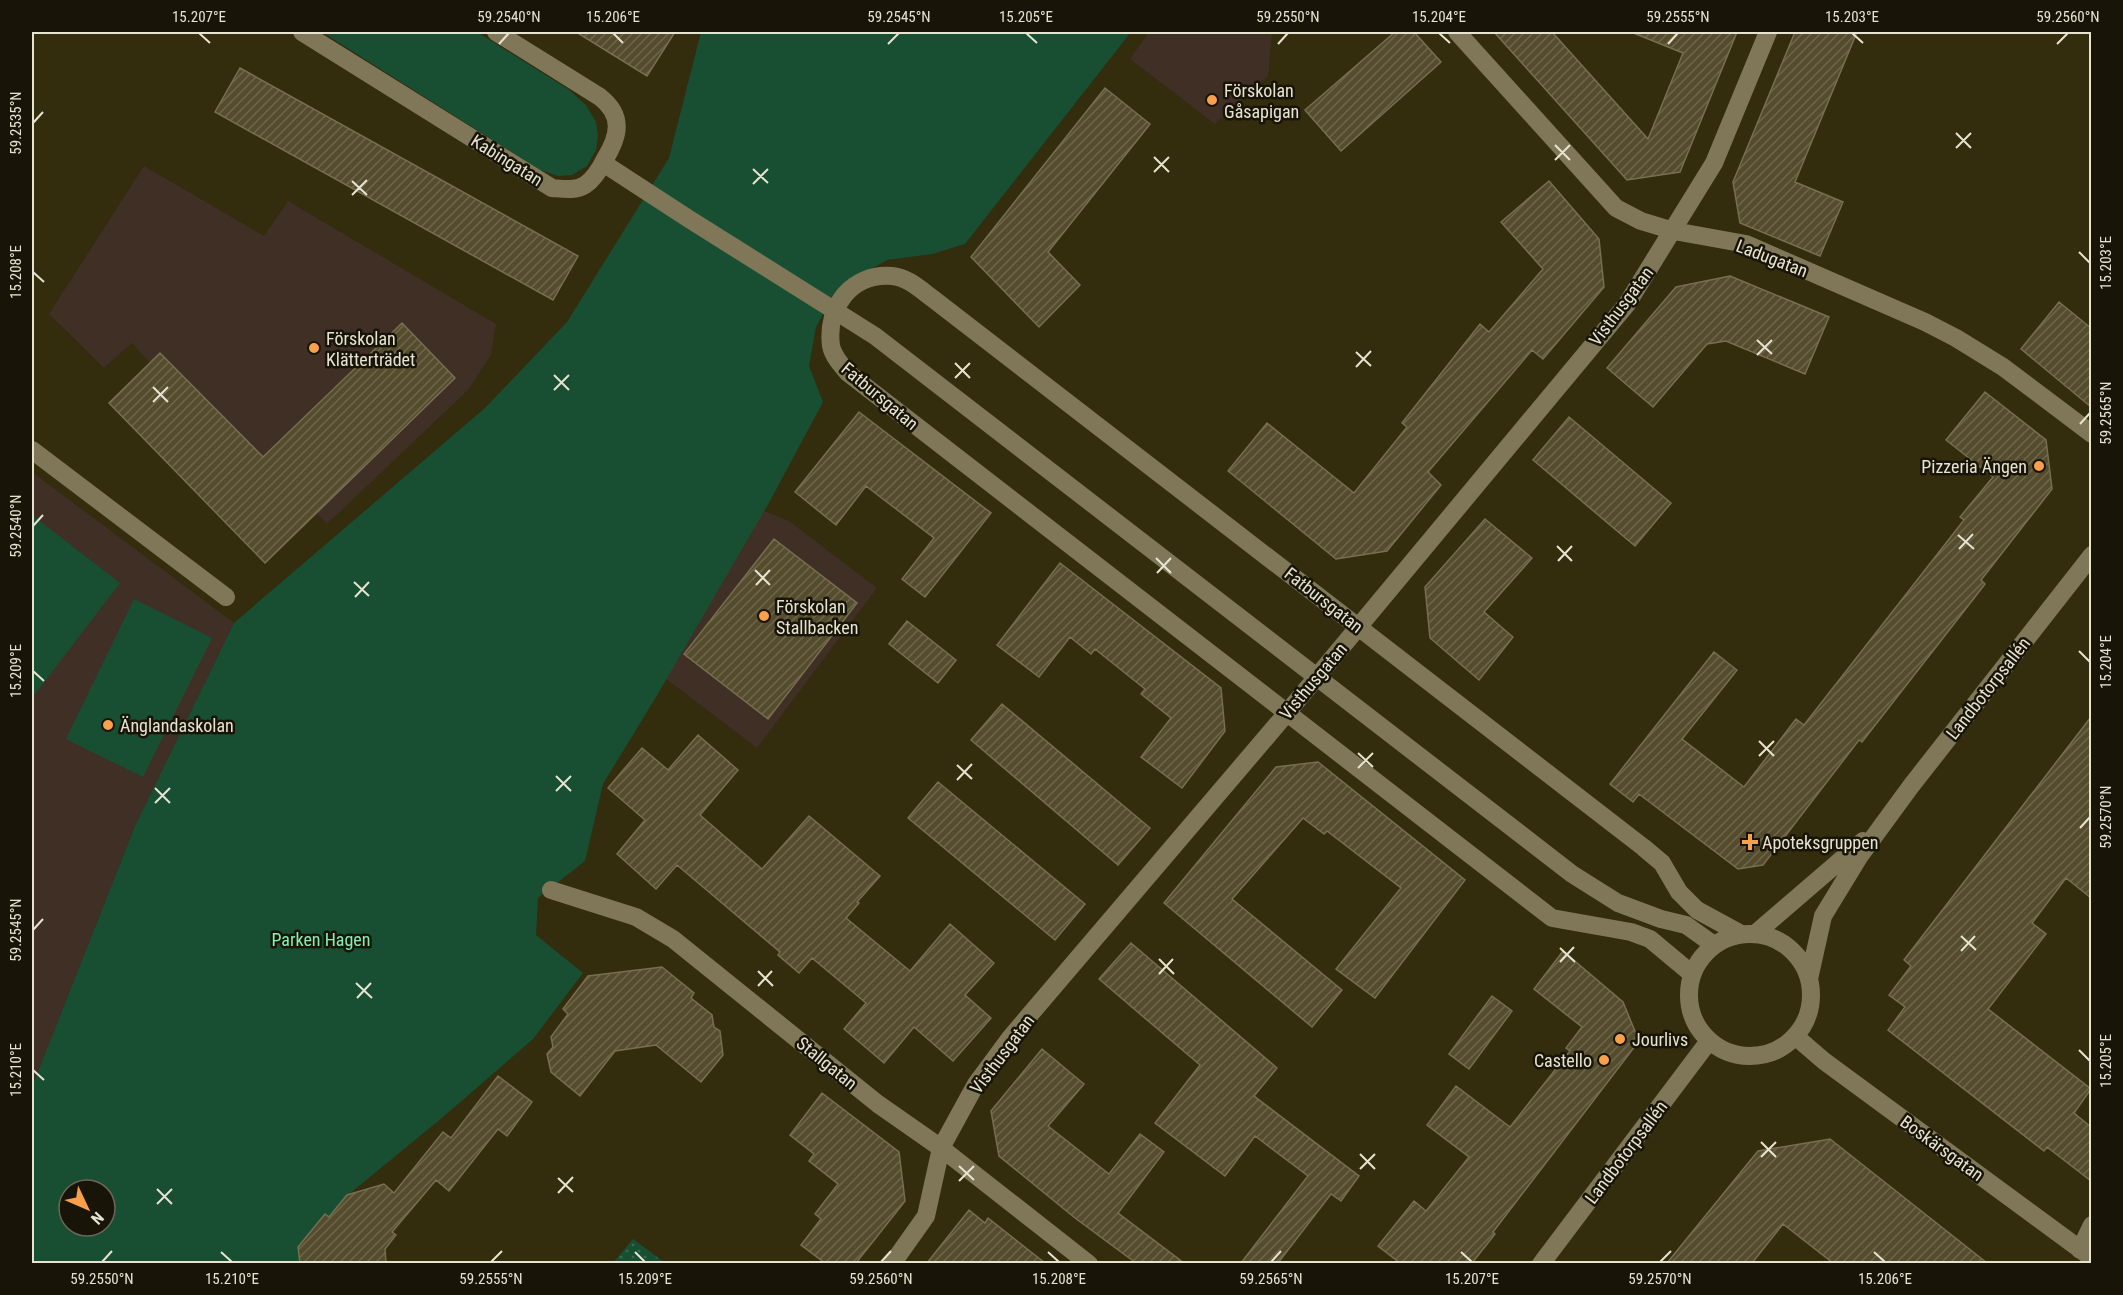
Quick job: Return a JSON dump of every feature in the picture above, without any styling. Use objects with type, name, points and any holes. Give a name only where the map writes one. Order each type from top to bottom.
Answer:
[{"type":"street","name":"Kabingatan","points":[[302,32],[552,188],[572,190],[584,185],[594,177],[617,136],[618,125],[607,103],[496,32]]},
{"type":"street","name":"Ladugatan","points":[[1457,32],[1616,208],[1641,221],[1674,231],[1746,244],[1925,322],[2003,367],[2091,434]]},
{"type":"street","name":"Visthusgatan","points":[[892,1263],[926,1216],[941,1148],[976,1084],[1010,1038],[1286,714],[1627,304],[1714,164],[1768,32]]},
{"type":"street","points":[[603,163],[885,344],[1572,874],[1618,903],[1686,926],[1714,945]]},
{"type":"street","name":"Fatbursgatan","points":[[1692,974],[1650,939],[1641,935],[1552,918],[848,373],[831,347],[831,320],[834,310],[847,291],[858,283],[870,279],[894,276],[907,280],[1643,847],[1662,863],[1680,892],[1697,910],[1749,934]]},
{"type":"street","points":[[32,450],[226,597]]},
{"type":"street","name":"Landbotorpsallén","points":[[1809,979],[1823,916],[1859,857],[2091,555]]},
{"type":"street","name":"Landbotorpsallén","points":[[1749,934],[1884,822]]},
{"type":"street","name":"Stallgatan","points":[[551,890],[636,917],[673,939],[878,1104],[941,1148],[1089,1263]]},
{"type":"street","points":[[1634,909],[1641,935]]},
{"type":"street","points":[[1749,934],[1774,938],[1790,948],[1802,962],[1809,979],[1811,999],[1806,1018],[1795,1036],[1776,1050],[1753,1056],[1730,1053],[1709,1041],[1694,1022],[1688,998],[1692,974],[1714,945],[1749,934]]},
{"type":"street","name":"Boskärsgatan","points":[[1795,1036],[1824,1061],[2086,1254]]},
{"type":"street","name":"Landbotorpsallén","points":[[1541,1263],[1709,1041]]},
{"type":"street","points":[[2086,1254],[2091,1225]]},
{"type":"shaded area","name":"Förskolan Gåsapigan","points":[[1149,32],[1272,32],[1268,76],[1215,124],[1130,59]]},
{"type":"shaded area","name":"Förskolan Klätterträdet","points":[[144,166],[264,236],[288,201],[496,324],[491,355],[468,390],[327,524],[160,353],[150,363],[132,343],[104,368],[49,314]]},
{"type":"shaded area","name":"Änglandaskolan","points":[[32,472],[234,623],[135,826],[32,1087]]},
{"type":"shaded area","name":"Förskolan Stallbacken","points":[[757,508],[789,521],[877,588],[757,748],[661,675]]},
{"type":"green space","points":[[322,32],[477,32],[568,89],[586,105],[596,122],[598,135],[596,150],[587,166],[572,175],[558,176],[540,170]]},
{"type":"green space","name":"Parken Hagen","points":[[701,32],[1131,32],[965,244],[932,254],[887,260],[835,293],[816,327],[809,366],[823,402],[770,501],[603,784],[585,861],[538,898],[536,935],[583,973],[533,1039],[348,1195],[329,1217],[325,1214],[298,1247],[300,1263],[32,1263],[32,1087],[135,826],[234,623],[485,408],[567,322],[669,158]]},
{"type":"green space","points":[[32,515],[120,583],[32,698]]},
{"type":"green space","points":[[134,599],[212,638],[143,777],[66,739]]},
{"type":"green space","points":[[633,1239],[665,1263],[613,1263]]},
{"type":"building","points":[[576,32],[675,32],[647,76]]},
{"type":"building","points":[[1395,32],[1414,32],[1441,62],[1341,151],[1305,110]]},
{"type":"building","points":[[1494,32],[1552,32],[1648,139],[1683,53],[1631,32],[1737,32],[1680,172],[1627,180]]},
{"type":"building","points":[[1795,32],[1857,32],[1795,182],[1843,202],[1820,256],[1740,223],[1733,182]]},
{"type":"building","points":[[240,68],[578,256],[553,300],[215,112]]},
{"type":"building","points":[[1105,88],[1150,124],[1048,252],[1080,285],[1039,327],[971,257]]},
{"type":"building","points":[[1549,181],[1599,239],[1604,287],[1543,359],[1532,350],[1428,472],[1441,485],[1387,551],[1336,559],[1228,471],[1267,423],[1354,493],[1407,427],[1402,423],[1480,324],[1489,332],[1543,269],[1501,222]]},
{"type":"building","points":[[1730,276],[1829,317],[1805,374],[1726,341],[1707,344],[1653,407],[1607,368],[1676,287]]},
{"type":"building","points":[[2059,302],[2091,328],[2091,407],[2021,349]]},
{"type":"building","points":[[402,323],[455,378],[265,563],[109,403],[160,353],[263,457]]},
{"type":"building","points":[[1985,392],[2046,440],[2052,489],[1981,580],[1985,584],[1862,742],[1859,740],[1763,865],[1738,869],[1639,794],[1633,802],[1610,784],[1714,652],[1737,670],[1682,739],[1744,787],[1796,719],[1804,725],[1964,520],[1960,517],[1993,477],[1946,440]]},
{"type":"building","points":[[859,412],[991,513],[925,597],[902,579],[934,538],[866,486],[836,525],[795,492]]},
{"type":"building","points":[[1569,417],[1671,503],[1635,546],[1533,460]]},
{"type":"building","points":[[1485,519],[1532,558],[1484,612],[1513,637],[1479,680],[1430,638],[1425,587]]},
{"type":"building","points":[[774,539],[857,603],[768,719],[684,654]]},
{"type":"building","points":[[1060,563],[1221,688],[1225,731],[1182,788],[1141,757],[1171,718],[1141,694],[1145,689],[1095,649],[1091,654],[1070,637],[1039,677],[997,645]]},
{"type":"building","points":[[907,621],[956,660],[938,683],[889,644]]},
{"type":"building","points":[[1002,704],[1150,828],[1118,865],[971,740]]},
{"type":"building","points":[[2091,717],[2091,898],[2066,878],[2032,923],[2046,934],[1988,1009],[2091,1089],[2074,1113],[2091,1127],[2091,1181],[2047,1147],[2044,1151],[1888,1030],[1905,1007],[1889,995],[1911,966],[1904,960]]},
{"type":"building","points":[[698,735],[738,770],[700,815],[762,869],[809,816],[880,876],[846,918],[910,971],[950,924],[994,963],[965,995],[991,1018],[953,1061],[914,1027],[884,1063],[844,1029],[866,1003],[812,958],[799,973],[778,955],[780,952],[677,865],[656,889],[617,854],[645,820],[608,788],[642,748],[668,770]]},
{"type":"building","points":[[1318,762],[1465,880],[1375,998],[1336,969],[1401,888],[1327,831],[1324,834],[1303,818],[1232,899],[1342,990],[1312,1027],[1164,903],[1276,767]]},
{"type":"building","points":[[938,782],[1085,904],[1055,940],[908,818]]},
{"type":"building","points":[[1131,943],[1277,1068],[1254,1096],[1359,1176],[1341,1201],[1331,1194],[1278,1263],[1241,1263],[1308,1176],[1255,1136],[1225,1176],[1155,1123],[1200,1065],[1099,979]]},
{"type":"building","points":[[1563,951],[1623,1002],[1639,1041],[1493,1232],[1495,1234],[1472,1263],[1400,1263],[1378,1246],[1414,1201],[1426,1211],[1469,1157],[1427,1125],[1456,1086],[1510,1127],[1570,1051],[1566,1048],[1582,1027],[1534,989]]},
{"type":"building","points":[[662,967],[694,993],[691,998],[712,1015],[714,1027],[720,1031],[723,1055],[701,1082],[656,1045],[615,1051],[580,1096],[551,1072],[547,1054],[553,1047],[551,1037],[568,1014],[563,1009],[588,976]]},
{"type":"building","points":[[1492,996],[1512,1011],[1469,1069],[1449,1054]]},
{"type":"building","points":[[1042,1049],[1084,1084],[1048,1126],[1109,1174],[1140,1134],[1164,1152],[1118,1213],[1184,1263],[1136,1263],[1075,1218],[999,1156],[991,1111]]},
{"type":"building","points":[[498,1076],[532,1102],[507,1136],[498,1129],[449,1191],[436,1180],[392,1232],[396,1235],[385,1249],[386,1263],[300,1263],[298,1247],[325,1214],[329,1217],[347,1195],[384,1184],[394,1193],[443,1132],[451,1138]]},
{"type":"building","points":[[822,1093],[899,1152],[905,1201],[856,1263],[825,1263],[801,1245],[821,1219],[815,1214],[838,1184],[809,1161],[814,1154],[790,1135]]},
{"type":"building","points":[[1830,1139],[1987,1263],[1833,1263],[1783,1224],[1752,1263],[1667,1263],[1758,1151]]},
{"type":"building","points":[[969,1210],[985,1223],[988,1218],[1045,1263],[927,1263]]},
{"type":"place","name":"Förskolan Gåsapigan","points":[[1212,100]]},
{"type":"place","name":"Förskolan Klätterträdet","points":[[314,348]]},
{"type":"place","name":"Pizzeria Ängen","points":[[2039,466]]},
{"type":"place","name":"Förskolan Stallbacken","points":[[764,616]]},
{"type":"place","name":"Änglandaskolan","points":[[108,725]]},
{"type":"place","name":"Apoteksgruppen","points":[[1750,842]]},
{"type":"place","name":"Jourlivs","points":[[1620,1039]]},
{"type":"place","name":"Castello","points":[[1604,1060]]}]
